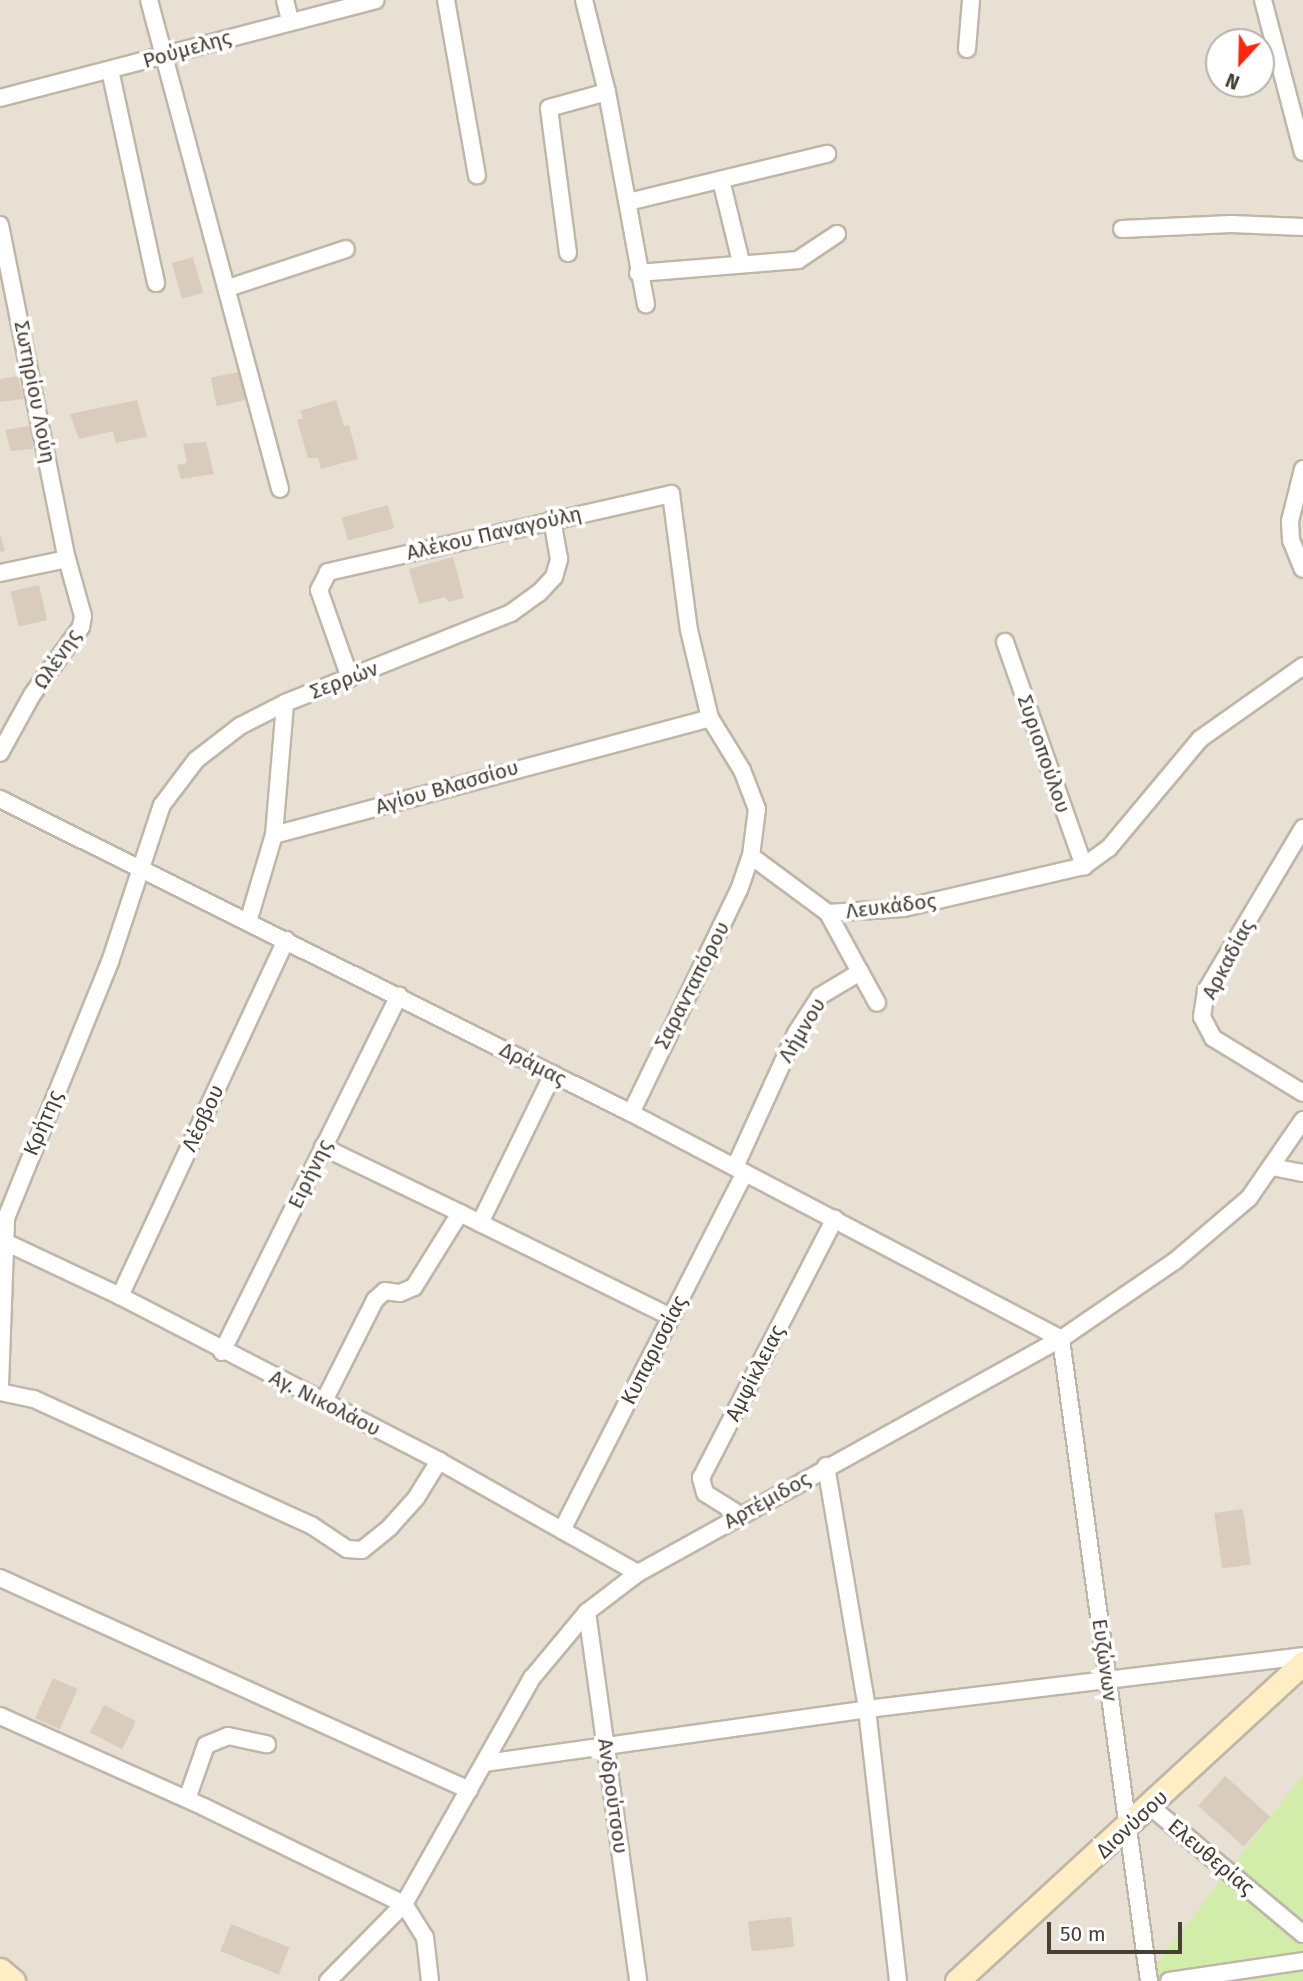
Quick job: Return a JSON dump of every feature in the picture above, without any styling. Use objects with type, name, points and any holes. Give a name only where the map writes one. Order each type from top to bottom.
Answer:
[{"type":"main road","name":"Διονύσου","points":[[957,1981],[1128,1829],[1303,1663]]},
{"type":"main road","points":[[0,1970],[13,1981]]},
{"type":"street","points":[[149,0],[280,489]]},
{"type":"street","points":[[285,0],[290,20]]},
{"type":"street","name":"Ρούμελης","points":[[0,98],[290,20],[375,0]]},
{"type":"street","points":[[446,0],[477,175]]},
{"type":"street","points":[[584,0],[607,92],[628,202],[638,274],[646,304]]},
{"type":"street","points":[[967,49],[971,0]]},
{"type":"street","points":[[1263,0],[1303,152]]},
{"type":"street","points":[[110,70],[156,283]]},
{"type":"street","points":[[568,253],[549,108],[607,92]]},
{"type":"street","points":[[628,202],[827,154]]},
{"type":"street","points":[[721,180],[741,262]]},
{"type":"street","points":[[1122,229],[1231,224],[1303,227]]},
{"type":"street","name":"Σωτηρίου Λούη","points":[[0,225],[67,559]]},
{"type":"street","points":[[638,274],[741,262],[798,260],[837,234]]},
{"type":"street","points":[[228,288],[346,249]]},
{"type":"street","points":[[1303,469],[1290,521],[1291,540],[1303,569]]},
{"type":"street","name":"Αλέκου Παναγούλη","points":[[350,678],[319,590],[321,579],[328,572],[671,494],[689,630],[710,718]]},
{"type":"street","name":"Σερρών","points":[[143,872],[162,805],[180,780],[240,726],[285,703],[511,613],[539,593],[554,577],[559,559],[552,520]]},
{"type":"street","points":[[0,573],[67,559]]},
{"type":"street","name":"Ωλένης","points":[[0,753],[33,695],[81,627],[83,616],[67,559]]},
{"type":"street","name":"Συριοπούλου","points":[[1005,642],[1084,866]]},
{"type":"street","name":"Λευκάδος","points":[[751,856],[828,913],[904,908],[1084,866],[1108,848],[1200,739],[1303,666]]},
{"type":"street","points":[[248,922],[274,835],[285,703]]},
{"type":"street","points":[[710,718],[743,770],[757,809],[751,856]]},
{"type":"street","name":"Αγίου Βλασσίου","points":[[274,835],[710,718]]},
{"type":"street","name":"Δράμας","points":[[0,799],[631,1113],[835,1218],[1060,1339]]},
{"type":"street","name":"Αρκαδίας","points":[[1303,828],[1206,990],[1202,1017],[1213,1038],[1303,1093]]},
{"type":"street","name":"Σαρανταπόρου","points":[[631,1113],[739,890],[751,856]]},
{"type":"street","name":"Κρήτης","points":[[0,1385],[6,1243],[3,1217],[143,872]]},
{"type":"street","points":[[828,913],[877,1003]]},
{"type":"street","name":"Λέσβου","points":[[120,1296],[286,940]]},
{"type":"street","name":"Λήμνου","points":[[740,1170],[804,1022],[820,996],[860,972]]},
{"type":"street","name":"Ειρήνης","points":[[222,1352],[399,996]]},
{"type":"street","points":[[480,1223],[553,1074]]},
{"type":"street","name":"Αρτέμιδος","points":[[328,1981],[404,1904],[532,1678],[587,1612],[638,1573],[1060,1339],[1228,1219],[1272,1167],[1303,1120]]},
{"type":"street","points":[[323,1147],[671,1317]]},
{"type":"street","points":[[1272,1167],[1303,1173]]},
{"type":"street","name":"Κυπαρισσίας","points":[[563,1528],[671,1317],[740,1170]]},
{"type":"street","points":[[324,1401],[375,1300],[386,1291],[400,1293],[414,1287],[460,1213]]},
{"type":"street","name":"Αμφίκλειας","points":[[740,1515],[705,1493],[701,1478],[835,1218]]},
{"type":"street","name":"Αγ. Νικολάου","points":[[6,1243],[120,1296],[222,1352],[439,1461],[563,1528],[638,1573]]},
{"type":"street","name":"Ευζώνων","points":[[1060,1339],[1149,1981]]},
{"type":"street","points":[[0,1392],[46,1405],[311,1525],[347,1549],[362,1550],[390,1527],[416,1499],[439,1461]]},
{"type":"street","points":[[827,1466],[867,1709],[898,1981]]},
{"type":"street","points":[[0,1578],[469,1790]]},
{"type":"street","name":"Ανδρούτσου","points":[[587,1612],[638,1981]]},
{"type":"street","points":[[485,1763],[867,1709],[1303,1656]]},
{"type":"street","points":[[0,1716],[187,1799],[404,1904],[425,1937],[430,1981]]},
{"type":"street","points":[[187,1799],[206,1745],[228,1735],[267,1744]]},
{"type":"street","name":"Ελευθερίας","points":[[1151,1807],[1303,1934]]},
{"type":"street","points":[[1169,1981],[1303,1961]]},
{"type":"shaded area","points":[[0,0],[1303,0],[1303,1981],[0,1981]]},
{"type":"green space","points":[[1303,1775],[1303,1981],[1145,1981],[1167,1950]]},
{"type":"building","points":[[193,257],[203,293],[182,299],[172,263]]},
{"type":"building","points":[[243,371],[249,399],[217,406],[211,378]]},
{"type":"building","points":[[18,376],[24,399],[0,402],[0,379]]},
{"type":"building","points":[[137,400],[147,437],[116,443],[113,431],[79,439],[70,414]]},
{"type":"building","points":[[336,400],[344,426],[349,425],[358,459],[321,469],[318,458],[308,458],[297,420],[303,418],[300,411]]},
{"type":"building","points":[[36,425],[39,437],[32,439],[33,449],[11,451],[5,430]]},
{"type":"building","points":[[206,442],[214,474],[181,479],[177,465],[187,463],[183,444]]},
{"type":"building","points":[[388,505],[394,528],[348,541],[342,517]]},
{"type":"building","points":[[0,533],[5,551],[0,552]]},
{"type":"building","points":[[453,557],[464,598],[448,602],[445,597],[419,604],[409,569]]},
{"type":"building","points":[[39,585],[47,620],[19,627],[11,592]]},
{"type":"building","points":[[1243,1509],[1251,1564],[1222,1568],[1214,1513]]},
{"type":"building","points":[[53,1678],[78,1689],[60,1729],[35,1718]]},
{"type":"building","points":[[104,1705],[136,1721],[122,1749],[90,1733]]},
{"type":"building","points":[[1225,1776],[1270,1817],[1244,1847],[1198,1806]]},
{"type":"building","points":[[791,1917],[794,1947],[751,1951],[748,1921]]},
{"type":"building","points":[[231,1924],[289,1948],[279,1974],[220,1951]]}]
